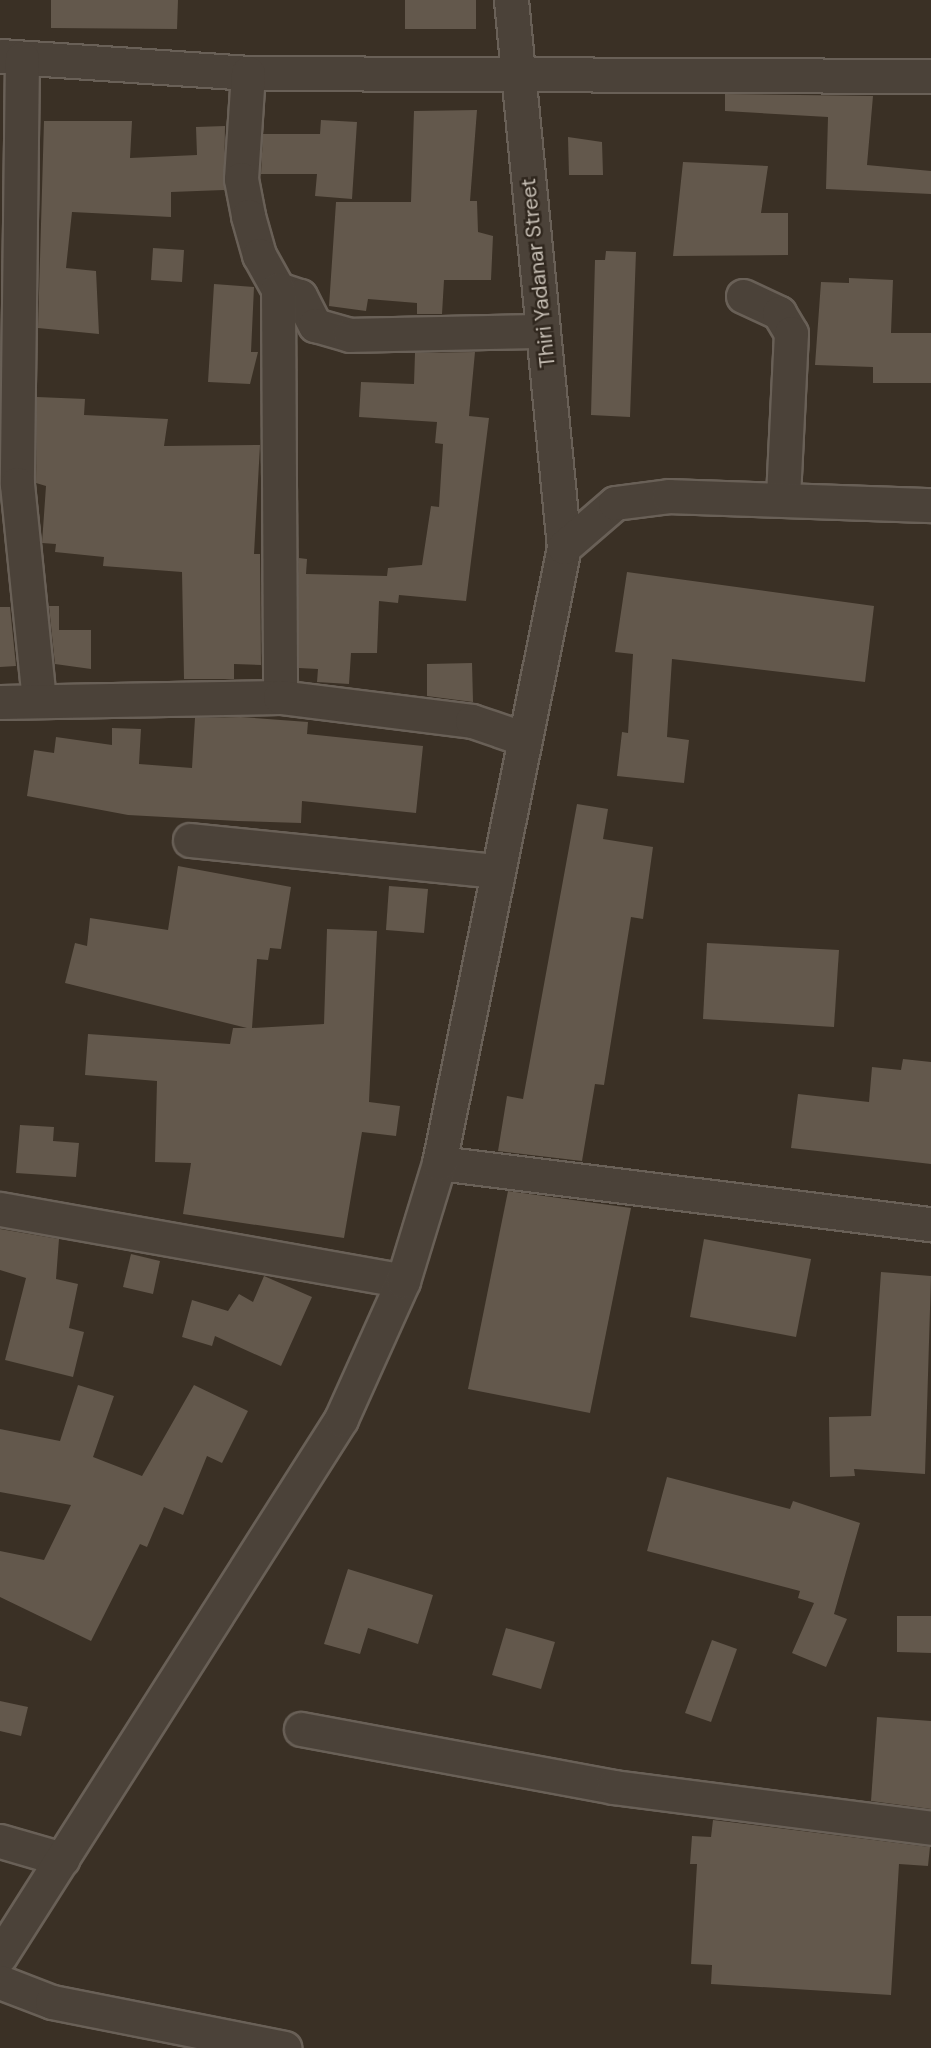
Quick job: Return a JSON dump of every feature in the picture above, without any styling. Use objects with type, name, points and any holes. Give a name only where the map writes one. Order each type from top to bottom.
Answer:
[{"type":"street","name":"Thiri Yadanar Street","points":[[0,1956],[341,1419],[403,1281],[439,1163],[495,871],[564,547],[511,0]]},
{"type":"street","points":[[39,699],[17,484],[10,332],[11,57],[248,73],[931,76]]},
{"type":"street","points":[[248,73],[241,179],[259,255],[278,289],[281,697]]},
{"type":"street","points":[[278,289],[300,296],[323,331],[543,331]]},
{"type":"street","points":[[743,296],[779,313],[791,333],[783,499]]},
{"type":"street","points":[[564,547],[615,503],[668,496],[931,505]]},
{"type":"street","points":[[0,702],[39,699],[281,697],[472,721],[522,738]]},
{"type":"street","points":[[190,840],[495,871]]},
{"type":"street","points":[[439,1163],[931,1224]]},
{"type":"street","points":[[0,1209],[403,1281]]},
{"type":"street","points":[[301,1729],[613,1787],[931,1828]]},
{"type":"street","points":[[0,1841],[62,1859]]},
{"type":"street","points":[[0,1982],[52,2002],[284,2048]]},
{"type":"building","points":[[51,0],[178,0],[177,29],[51,28]]},
{"type":"building","points":[[405,0],[476,0],[476,29],[405,29]]},
{"type":"building","points":[[725,94],[873,96],[867,165],[931,171],[931,194],[826,189],[828,117],[725,111]]},
{"type":"building","points":[[477,110],[470,201],[477,201],[478,232],[493,236],[491,280],[444,280],[442,314],[417,314],[417,303],[368,299],[366,311],[329,306],[336,202],[411,202],[414,111]]},
{"type":"building","points":[[321,120],[357,122],[352,199],[315,196],[317,174],[261,174],[263,134],[320,134]]},
{"type":"building","points":[[44,121],[132,121],[130,158],[197,155],[196,127],[225,126],[224,190],[171,192],[171,217],[72,212],[66,268],[96,271],[99,334],[38,328]]},
{"type":"building","points":[[568,137],[602,142],[603,175],[569,175]]},
{"type":"building","points":[[683,162],[768,166],[761,213],[788,213],[788,255],[673,256]]},
{"type":"building","points":[[153,248],[184,250],[182,282],[151,280]]},
{"type":"building","points":[[606,251],[636,252],[630,417],[591,415],[595,260],[605,260]]},
{"type":"building","points":[[849,278],[893,280],[891,333],[931,333],[931,383],[873,383],[873,367],[815,365],[821,282],[849,283]]},
{"type":"building","points":[[214,284],[254,287],[251,352],[258,352],[250,384],[208,382]]},
{"type":"building","points":[[475,352],[469,416],[489,418],[466,601],[399,595],[398,603],[379,601],[377,653],[351,653],[349,684],[317,682],[318,669],[299,668],[299,558],[307,559],[306,574],[387,576],[388,568],[422,565],[431,506],[439,507],[443,444],[435,443],[437,422],[359,417],[361,382],[414,384],[415,353]]},
{"type":"building","points":[[37,397],[85,399],[84,415],[168,419],[164,446],[260,445],[254,554],[260,554],[261,665],[234,664],[234,679],[184,679],[182,572],[103,566],[104,557],[55,552],[56,544],[42,543],[46,486],[36,483]]},
{"type":"building","points":[[627,572],[874,606],[865,682],[672,659],[667,737],[689,740],[684,783],[617,776],[622,732],[628,733],[633,654],[615,652]]},
{"type":"building","points":[[49,606],[59,606],[59,630],[91,630],[91,669],[55,664]]},
{"type":"building","points":[[0,607],[10,607],[16,666],[0,667]]},
{"type":"building","points":[[472,663],[473,702],[427,696],[427,664]]},
{"type":"building","points":[[241,717],[308,722],[307,734],[423,746],[416,813],[302,801],[301,823],[238,821],[128,815],[27,796],[34,750],[54,753],[56,737],[112,745],[112,728],[141,729],[139,764],[192,768],[195,718]]},
{"type":"building","points":[[577,804],[608,809],[603,839],[653,847],[643,919],[631,917],[604,1085],[595,1084],[582,1161],[498,1151],[507,1096],[523,1099]]},
{"type":"building","points":[[178,866],[291,887],[281,949],[270,948],[268,960],[257,959],[252,1028],[324,1024],[327,929],[377,931],[369,1102],[400,1106],[396,1136],[362,1132],[344,1238],[183,1214],[191,1163],[155,1162],[157,1081],[85,1075],[88,1034],[230,1044],[233,1028],[247,1028],[65,983],[75,943],[87,946],[90,918],[168,930]]},
{"type":"building","points":[[389,886],[428,889],[424,933],[386,930]]},
{"type":"building","points":[[707,943],[839,950],[834,1027],[703,1019]]},
{"type":"building","points":[[903,1059],[931,1062],[931,1164],[791,1148],[798,1094],[869,1102],[872,1067],[901,1070]]},
{"type":"building","points":[[20,1125],[54,1127],[53,1141],[79,1143],[76,1177],[16,1173]]},
{"type":"building","points":[[508,1191],[631,1208],[590,1413],[468,1389]]},
{"type":"building","points":[[0,1229],[59,1239],[56,1279],[78,1284],[69,1328],[84,1332],[73,1377],[5,1360],[26,1278],[0,1270]]},
{"type":"building","points":[[704,1239],[811,1259],[796,1337],[690,1317]]},
{"type":"building","points":[[131,1254],[160,1261],[153,1294],[123,1287]]},
{"type":"building","points":[[881,1272],[931,1276],[925,1474],[854,1469],[855,1476],[830,1477],[829,1417],[871,1416]]},
{"type":"building","points":[[264,1276],[312,1297],[281,1366],[215,1336],[212,1346],[182,1337],[192,1300],[228,1311],[239,1294],[253,1302]]},
{"type":"building","points":[[78,1385],[114,1396],[93,1457],[142,1476],[194,1385],[248,1411],[222,1463],[207,1456],[183,1515],[164,1507],[147,1547],[140,1544],[91,1641],[0,1597],[0,1551],[44,1560],[71,1505],[0,1492],[0,1429],[60,1441]]},
{"type":"building","points":[[667,1477],[790,1509],[793,1501],[860,1523],[834,1614],[847,1619],[826,1667],[792,1653],[814,1603],[798,1598],[800,1591],[647,1551]]},
{"type":"building","points":[[348,1569],[433,1595],[418,1644],[368,1628],[360,1654],[324,1644]]},
{"type":"building","points":[[897,1616],[931,1616],[931,1653],[897,1652]]},
{"type":"building","points":[[506,1628],[555,1642],[541,1689],[492,1675]]},
{"type":"building","points":[[712,1640],[737,1649],[711,1722],[685,1713]]},
{"type":"building","points":[[0,1701],[28,1707],[21,1736],[0,1731]]},
{"type":"building","points":[[877,1717],[931,1721],[931,1809],[871,1801]]},
{"type":"building","points":[[713,1820],[930,1847],[928,1866],[899,1864],[891,1995],[711,1984],[712,1965],[691,1964],[697,1864],[690,1864],[692,1836],[711,1837]]}]
